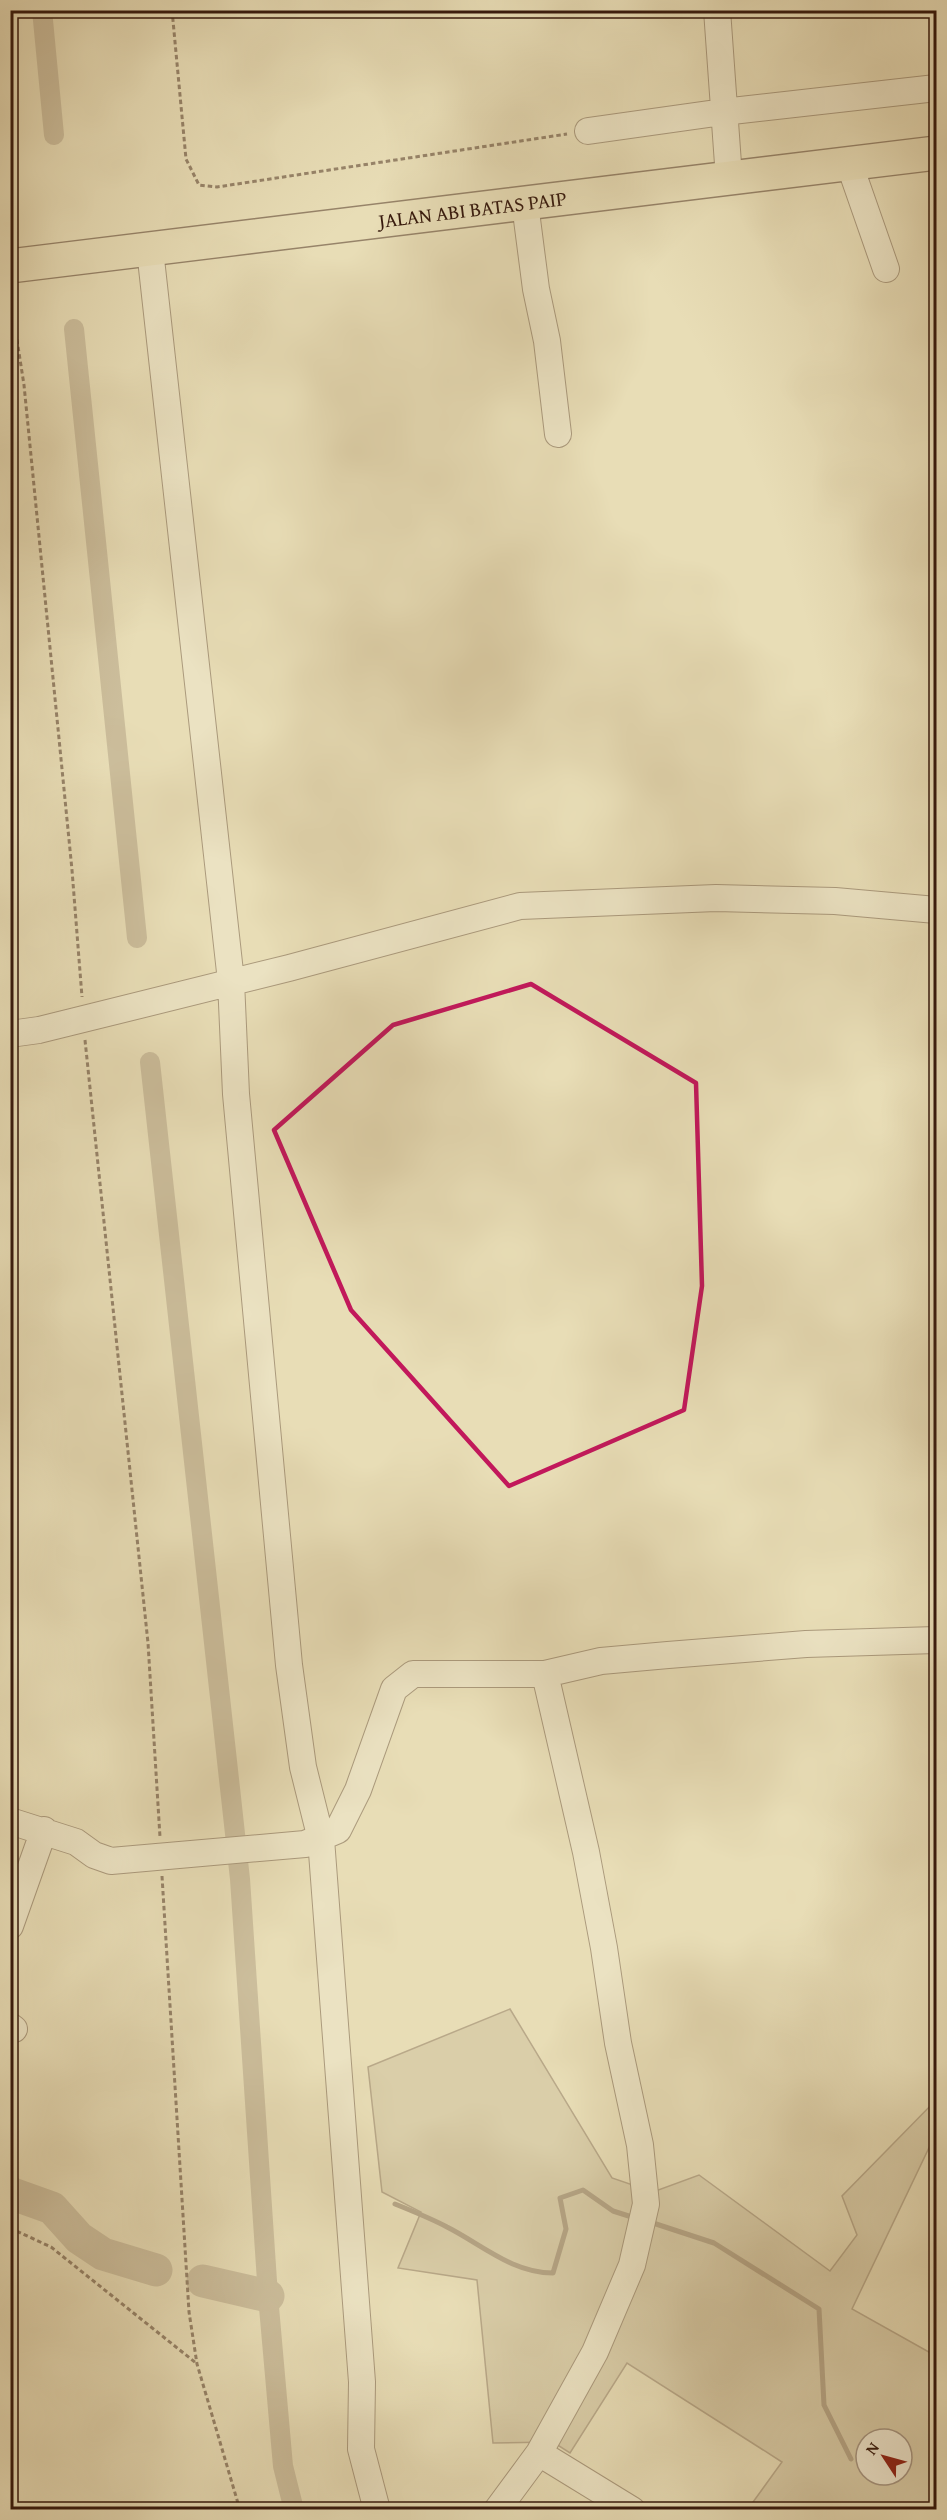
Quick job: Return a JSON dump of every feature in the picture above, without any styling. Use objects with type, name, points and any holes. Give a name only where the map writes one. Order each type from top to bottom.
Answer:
[{"type":"main road","name":"JALAN ABI BATAS PAIP","points":[[17,265],[936,153]]},
{"type":"street","points":[[717,10],[729,178]]},
{"type":"street","points":[[588,131],[723,112],[936,88]]},
{"type":"street","points":[[849,163],[886,269]]},
{"type":"street","points":[[525,204],[536,289],[547,341],[558,434]]},
{"type":"street","points":[[144,251],[231,981],[236,1094],[289,1665],[313,1842],[362,2382],[361,2449],[377,2510]]},
{"type":"street","points":[[10,1034],[83,1020],[520,906],[716,898],[836,901],[936,910]]},
{"type":"street","points":[[10,1821],[44,1830],[111,1861],[313,1842],[338,1830],[345,1820],[376,1743],[394,1689],[413,1674],[427,1672],[544,1674],[602,1661],[657,1656],[806,1644],[936,1640]]},
{"type":"street","points":[[497,2510],[539,2453],[594,2352],[620,2295],[639,2243],[646,2204],[640,2145],[618,2043],[592,1884],[544,1674]]},
{"type":"street","points":[[10,1926],[44,1830]]},
{"type":"street","points":[[539,2453],[632,2510]]},
{"type":"path","points":[[172,10],[186,159],[199,185],[217,187],[588,131]]},
{"type":"path","points":[[10,295],[24,385],[82,971],[83,1020],[172,1854],[189,2312],[197,2364],[240,2510]]},
{"type":"path","points":[[10,2228],[51,2247],[197,2364]]},
{"type":"highlighted area","points":[[531,984],[696,1083],[702,1286],[684,1410],[509,1486],[351,1310],[274,1130],[393,1025]]},
{"type":"shaded area","points":[[510,2009],[612,2178],[653,2192],[699,2175],[830,2271],[857,2235],[842,2196],[936,2100],[936,2133],[852,2309],[936,2356],[936,2509],[748,2509],[782,2462],[627,2363],[570,2453],[553,2442],[493,2443],[477,2280],[398,2268],[421,2212],[382,2192],[368,2067]]},
{"type":"waterway","points":[[42,10],[54,135]]},
{"type":"waterway","points":[[74,329],[137,938]]},
{"type":"waterway","points":[[150,1062],[240,1879],[268,2296],[283,2466],[294,2510]]},
{"type":"waterway","points":[[395,2204],[441,2224],[510,2263],[538,2272],[553,2273],[566,2229],[560,2198],[583,2190],[613,2211],[635,2218]]},
{"type":"waterway","points":[[10,2193],[52,2208],[79,2238],[103,2254],[156,2270]]},
{"type":"waterway","points":[[650,2222],[714,2243],[819,2309],[824,2405],[851,2459]]},
{"type":"waterway","points":[[203,2281],[268,2296]]}]
